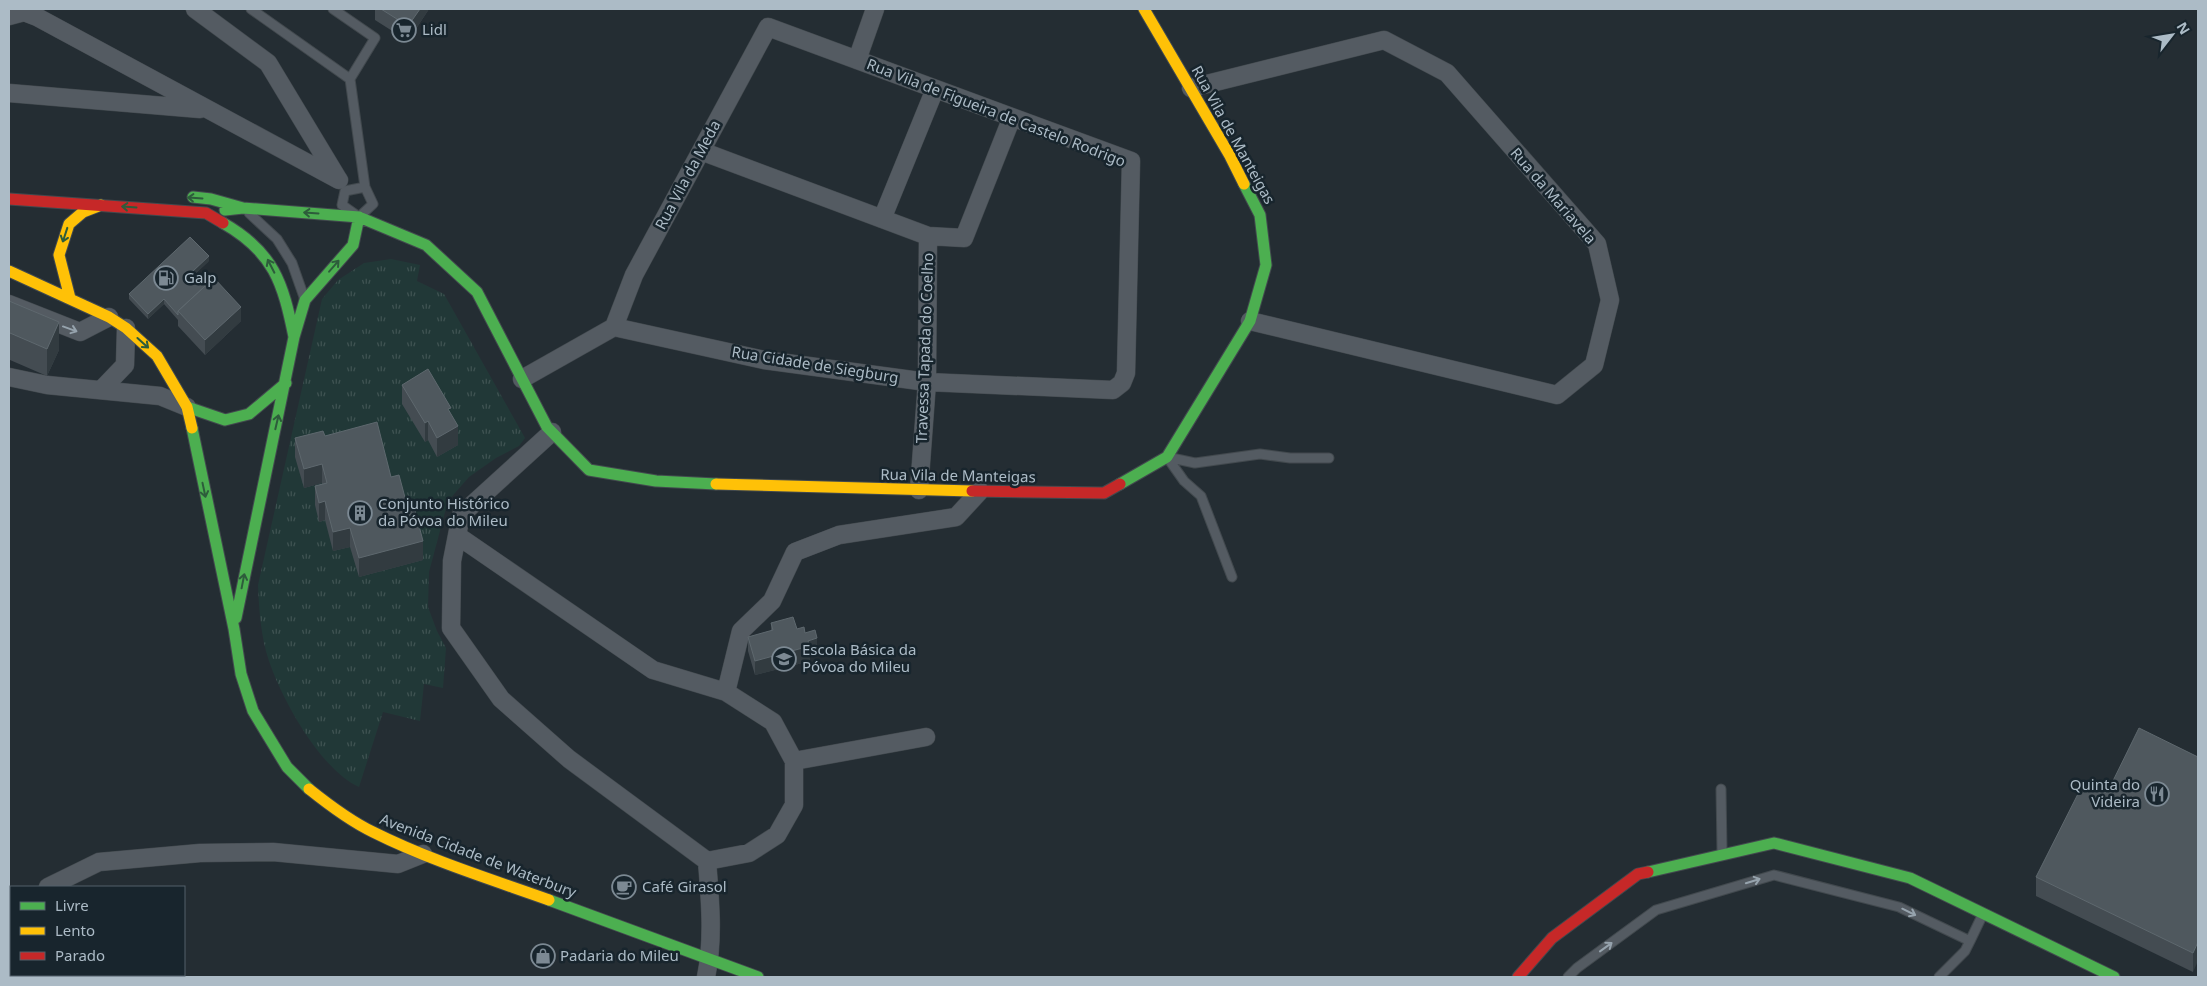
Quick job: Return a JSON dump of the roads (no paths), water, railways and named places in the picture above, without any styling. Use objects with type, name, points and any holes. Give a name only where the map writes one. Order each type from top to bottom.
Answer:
[{"type":"main road","name":"Rua Vila de Manteigas","points":[[206,213],[243,208],[360,216],[426,245],[476,292],[547,427],[589,470],[656,481],[772,487],[1104,493],[1167,457],[1250,321],[1266,265],[1260,216],[1230,156],[1144,9]]},
{"type":"main road","points":[[182,197],[211,199],[243,208]]},
{"type":"main road","points":[[9,199],[206,213],[240,232],[268,259],[286,297],[294,337]]},
{"type":"main road","points":[[70,298],[59,254],[66,232],[69,224],[84,212],[100,205]]},
{"type":"main road","points":[[179,211],[202,225]]},
{"type":"main road","points":[[234,629],[294,337],[305,300],[353,245],[360,216]]},
{"type":"main road","name":"Avenida Cidade de Waterbury","points":[[9,271],[109,317],[126,328],[157,356],[186,407],[234,629],[241,674],[253,711],[287,767],[305,786],[334,808],[372,832],[423,854],[758,977]]},
{"type":"main road","points":[[266,402],[272,382]]},
{"type":"main road","points":[[186,407],[225,420],[249,414],[266,402],[286,383]]},
{"type":"main road","points":[[1518,977],[1552,938],[1638,874],[1774,843],[1910,878],[2114,977]]},
{"type":"street","points":[[195,9],[268,63],[342,185]]},
{"type":"street","points":[[857,60],[875,9]]},
{"type":"street","points":[[9,16],[24,12],[33,15],[151,77],[205,110],[342,185]]},
{"type":"street","name":"Rua Vila de Figueira de Castelo Rodrigo","points":[[768,26],[1131,161],[1126,373],[1122,383]]},
{"type":"street","name":"Rua Vila da Meda","points":[[614,327],[634,275],[768,26]]},
{"type":"street","name":"Rua da Mariavela","points":[[1191,88],[1384,40],[1447,73],[1597,244],[1610,300],[1594,365],[1556,395],[1250,321]]},
{"type":"street","points":[[882,219],[935,89]]},
{"type":"street","points":[[9,93],[205,110]]},
{"type":"street","points":[[701,151],[928,236],[964,238],[1012,117]]},
{"type":"street","name":"Travessa Tapada do Coelho","points":[[919,490],[927,382],[928,236]]},
{"type":"street","points":[[9,304],[80,332],[109,317]]},
{"type":"street","points":[[522,379],[614,327]]},
{"type":"street","name":"Rua Cidade de Siegburg","points":[[614,327],[764,360],[927,382],[1113,390],[1122,383]]},
{"type":"street","points":[[101,390],[125,365],[126,328]]},
{"type":"street","points":[[9,377],[47,385],[160,396],[186,407]]},
{"type":"street","points":[[458,536],[652,670],[726,692],[773,722],[794,761],[794,805],[777,835],[749,853],[707,861],[569,759],[501,699],[451,628],[452,561],[462,516],[552,432]]},
{"type":"street","points":[[726,692],[741,632],[772,601],[796,552],[839,535],[956,517],[980,491]]},
{"type":"street","points":[[794,761],[926,737]]},
{"type":"street","points":[[50,886],[99,862],[200,853],[273,852],[398,864],[423,854]]},
{"type":"street","points":[[706,977],[710,959],[710,905],[707,861]]},
{"type":"lane","points":[[251,9],[350,79]]},
{"type":"lane","points":[[332,9],[375,38],[350,79],[365,187],[373,204],[360,216],[342,205],[342,185],[365,187]]},
{"type":"lane","points":[[243,208],[277,240],[292,263],[305,300]]},
{"type":"lane","points":[[1167,457],[1195,462],[1260,454],[1290,458],[1330,458]]},
{"type":"lane","points":[[1167,457],[1184,481],[1201,496],[1232,578]]},
{"type":"lane","points":[[1721,789],[1722,855]]},
{"type":"lane","points":[[1568,977],[1577,968],[1656,910],[1774,875],[1899,907],[1970,941]]},
{"type":"lane","points":[[1939,977],[1965,951],[1983,914]]},
{"type":"place","name":"Lidl","points":[[404,30]]},
{"type":"place","name":"Galp","points":[[166,278]]},
{"type":"place","name":"Conjunto Histórico da Póvoa do Mileu","points":[[360,513]]},
{"type":"place","name":"Escola Básica da Póvoa do Mileu","points":[[784,659]]},
{"type":"place","name":"Quinta do Videira","points":[[2157,794]]},
{"type":"place","name":"Café Girasol","points":[[624,887]]},
{"type":"place","name":"Padaria do Mileu","points":[[543,956]]}]
